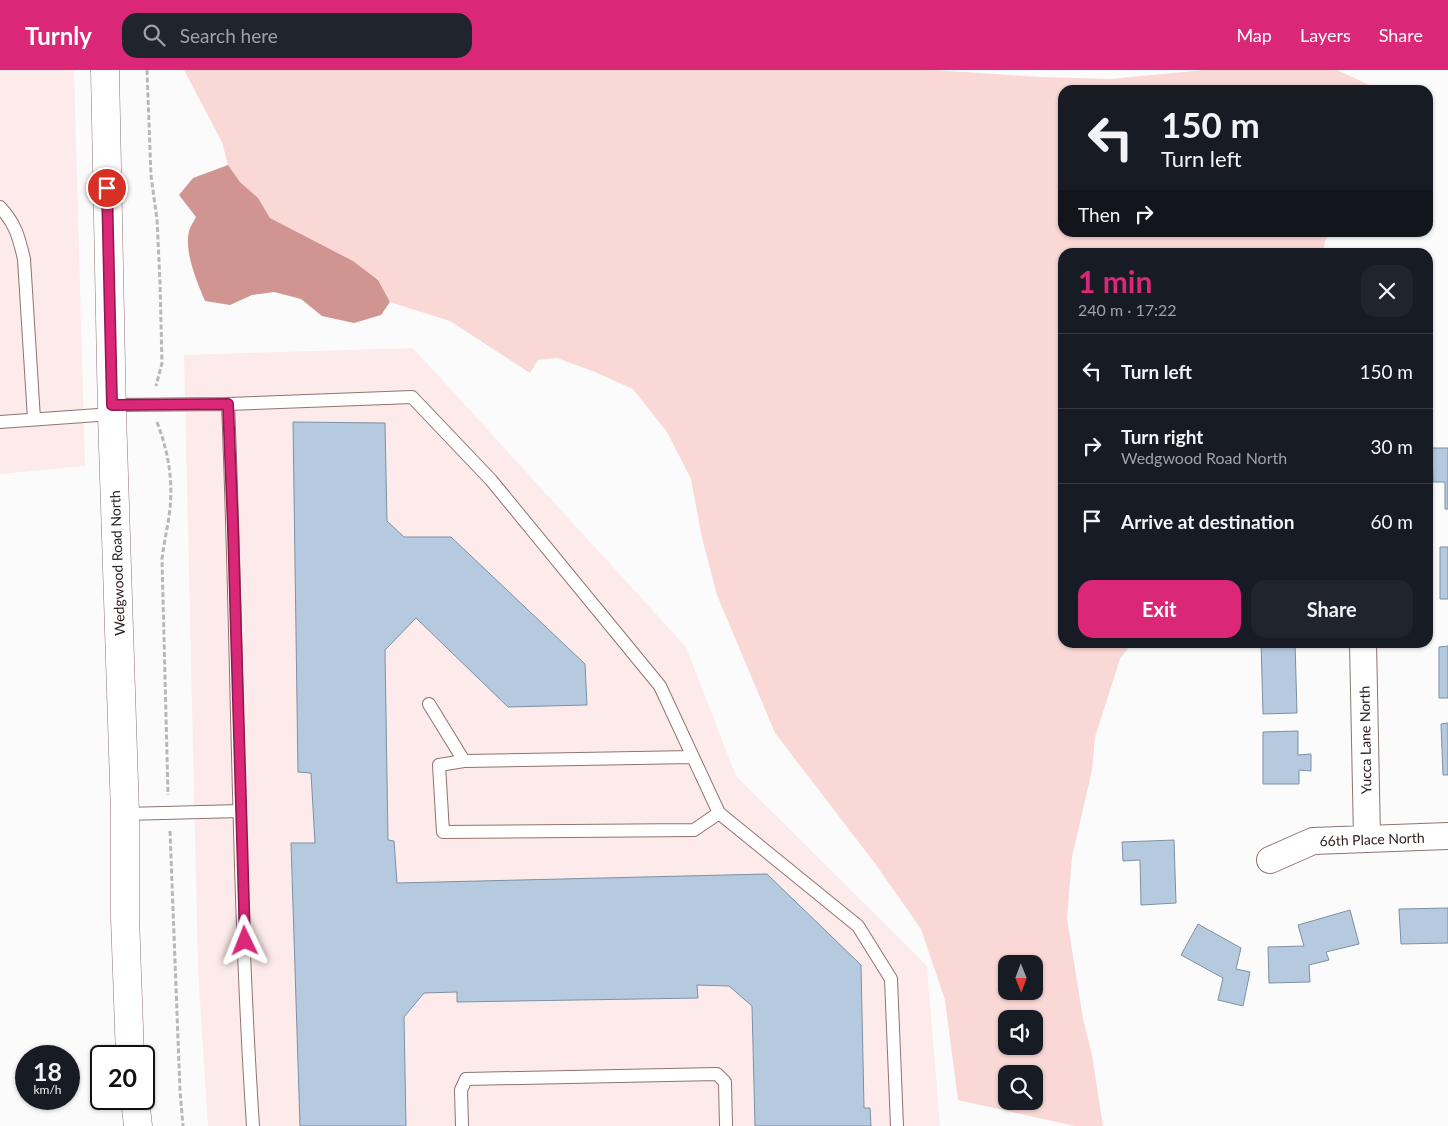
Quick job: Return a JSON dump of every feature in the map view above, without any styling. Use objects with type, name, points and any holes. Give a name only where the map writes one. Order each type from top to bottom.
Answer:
[{"type":"street","name":"Wedgwood Road North","points":[[104,70],[130,1045]]},
{"type":"street","name":"Yucca Lane North","points":[[1363,648],[1367,838]]},
{"type":"street","name":"66th Place North","points":[[1270,860],[1313,841],[1448,836]]},
{"type":"street","points":[[136,1110],[138,1126]]},
{"type":"lane","points":[[0,207],[11,220],[18,235],[24,259],[34,419]]},
{"type":"lane","points":[[0,422],[156,404],[228,404],[412,397],[491,480],[660,686],[719,813],[858,926],[891,979],[897,1126]]},
{"type":"lane","points":[[228,404],[249,1071],[253,1126]]},
{"type":"lane","points":[[429,704],[464,762]]},
{"type":"lane","points":[[693,757],[464,762],[439,765],[443,832],[694,830],[719,813]]},
{"type":"lane","points":[[125,814],[240,810]]},
{"type":"lane","points":[[462,1126],[461,1090],[466,1078],[717,1074],[725,1082],[726,1126]]},
{"type":"path","points":[[148,70],[151,176],[157,219],[162,364],[156,389],[156,417],[168,452],[171,470],[170,508],[164,541],[162,582],[169,813],[183,1126]]},
{"type":"shaded area","points":[[0,70],[74,70],[85,466],[0,474]]},
{"type":"shaded area","points":[[184,70],[932,70],[1041,77],[1111,79],[1204,70],[1337,70],[1369,85],[1058,85],[1058,237],[1328,237],[1324,248],[1058,248],[1058,648],[1128,648],[1120,659],[1095,737],[1092,770],[1072,857],[1067,918],[1103,1126],[1075,1126],[1003,1110],[1043,1110],[1043,1065],[998,1065],[998,1109],[958,1100],[945,1000],[921,929],[874,862],[775,733],[717,595],[702,538],[691,479],[667,432],[633,389],[557,358],[538,360],[530,373],[450,321],[390,302],[378,280],[353,261],[270,218],[258,198],[240,182],[228,165],[222,142]]},
{"type":"shaded area","points":[[228,165],[240,182],[258,198],[270,218],[353,261],[378,280],[390,302],[381,315],[354,323],[322,316],[301,299],[274,292],[252,295],[230,305],[205,301],[192,267],[188,248],[189,231],[196,217],[179,195],[193,178]]},
{"type":"shaded area","points":[[413,348],[686,647],[736,776],[927,966],[940,1126],[208,1126],[198,969],[184,355]]},
{"type":"building","points":[[293,422],[385,423],[387,521],[404,537],[451,537],[585,664],[587,705],[508,707],[416,618],[385,650],[388,840],[394,841],[397,883],[767,874],[861,965],[864,1108],[870,1108],[871,1126],[755,1126],[752,1006],[729,986],[697,985],[698,998],[457,1002],[457,992],[424,993],[404,1017],[406,1126],[300,1126],[291,843],[315,843],[311,773],[298,772]]},
{"type":"building","points":[[1433,448],[1448,448],[1448,509],[1445,509],[1445,482],[1433,482]]},
{"type":"building","points":[[1440,547],[1448,547],[1448,599],[1440,599]]},
{"type":"building","points":[[1448,646],[1448,698],[1439,698],[1439,647]]},
{"type":"building","points":[[1261,648],[1295,648],[1297,713],[1263,714]]},
{"type":"building","points":[[1448,723],[1448,775],[1443,775],[1441,724]]},
{"type":"building","points":[[1298,731],[1298,755],[1311,754],[1311,771],[1299,770],[1299,784],[1263,784],[1263,732]]},
{"type":"building","points":[[1174,840],[1176,903],[1141,905],[1140,860],[1123,861],[1122,842]]},
{"type":"building","points":[[1448,908],[1448,943],[1401,944],[1399,909]]},
{"type":"building","points":[[1350,910],[1359,944],[1326,952],[1329,960],[1309,965],[1310,982],[1269,983],[1268,947],[1304,946],[1298,925]]},
{"type":"building","points":[[1198,924],[1241,948],[1236,969],[1250,972],[1243,1006],[1218,1000],[1223,978],[1181,955]]},
{"type":"route","points":[[107,188],[112,405],[228,404],[245,941]]}]
